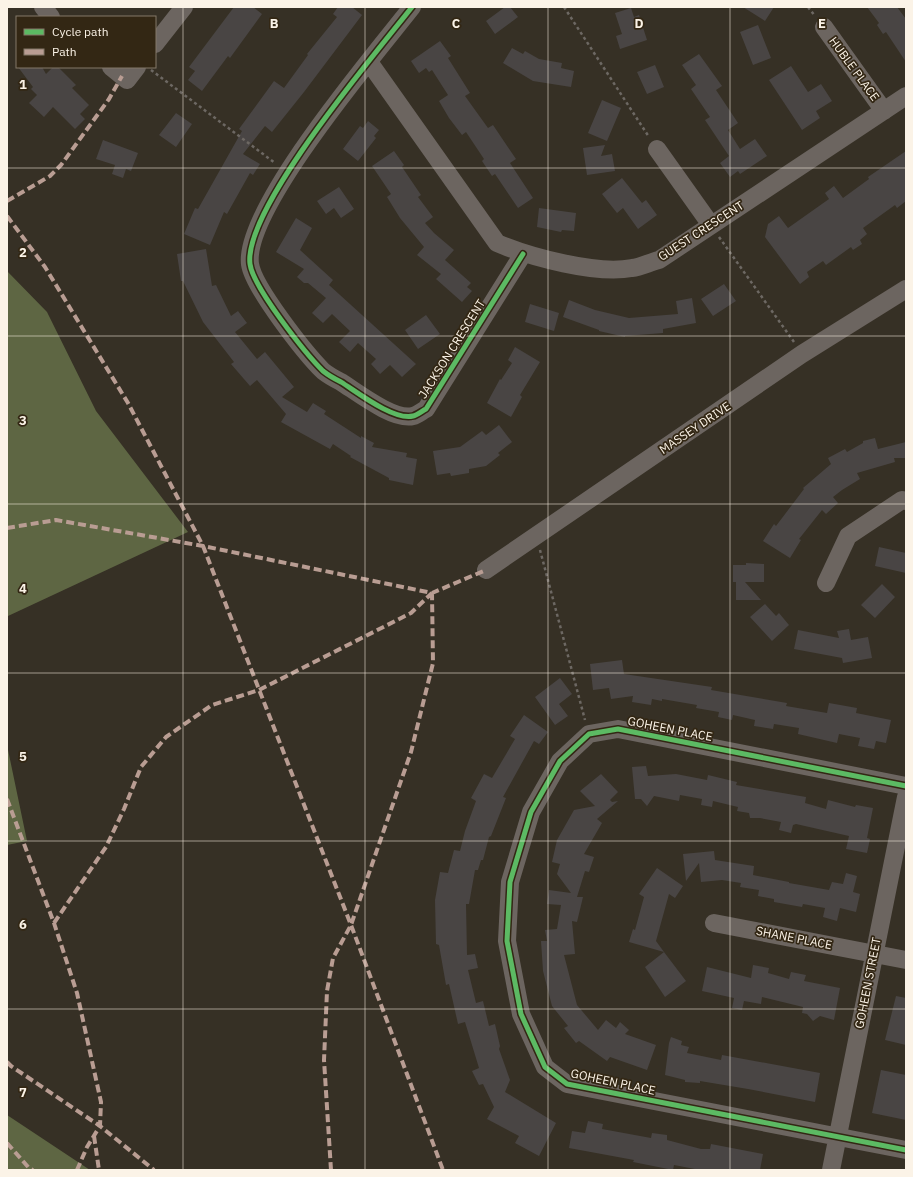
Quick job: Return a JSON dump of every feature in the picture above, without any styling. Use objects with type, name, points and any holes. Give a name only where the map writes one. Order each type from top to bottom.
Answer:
[{"type":"street","points":[[43,7],[49,16]]},
{"type":"street","points":[[156,43],[184,7]]},
{"type":"street","points":[[370,62],[412,7]]},
{"type":"street","name":"HUBLE PLACE","points":[[824,27],[884,111]]},
{"type":"street","name":"JACKSON CRESCENT","points":[[370,62],[304,148],[264,213],[252,243],[250,264],[256,280],[297,343],[324,372],[396,416],[413,416],[426,409],[523,254]]},
{"type":"street","name":"GUEST CRESCENT","points":[[370,62],[497,243],[523,254],[603,270],[632,268],[659,260],[906,96]]},
{"type":"street","points":[[112,68],[127,80],[136,68]]},
{"type":"street","points":[[657,149],[711,225]]},
{"type":"street","name":"MASSEY DRIVE","points":[[486,570],[802,354],[906,289]]},
{"type":"street","points":[[826,583],[848,536],[902,500],[906,500]]},
{"type":"street","name":"GOHEEN PLACE","points":[[906,786],[618,729],[589,734],[560,761],[531,812],[510,882],[507,941],[521,1014],[545,1066],[567,1084],[906,1150]]},
{"type":"street","name":"GOHEEN STREET","points":[[831,1170],[906,797]]},
{"type":"street","name":"SHANE PLACE","points":[[714,923],[906,960]]},
{"type":"path","points":[[564,7],[657,149]]},
{"type":"path","points":[[149,68],[288,173]]},
{"type":"path","points":[[711,225],[802,354]]},
{"type":"path","points":[[536,536],[589,734]]},
{"type":"green space","points":[[7,271],[47,312],[96,411],[188,532],[8,616],[7,638]]},
{"type":"green space","points":[[7,745],[27,841],[7,845]]},
{"type":"green space","points":[[7,1115],[90,1170],[7,1170]]},
{"type":"building","points":[[234,7],[253,7],[262,14],[230,58],[228,56],[202,91],[188,80],[195,71],[189,67]]},
{"type":"building","points":[[338,7],[352,7],[362,15],[272,132],[265,126],[243,154],[260,164],[253,175],[250,173],[227,214],[224,212],[210,245],[184,234],[195,208],[198,209],[242,131],[239,129],[274,81],[284,88],[308,55],[307,54],[337,17],[333,14]]},
{"type":"building","points":[[505,7],[510,7],[518,17],[495,34],[486,21]]},
{"type":"building","points":[[743,7],[774,7],[765,21]]},
{"type":"building","points":[[867,7],[897,7],[906,19],[906,62],[886,32],[883,34],[877,25],[879,23]]},
{"type":"building","points":[[631,8],[634,17],[639,15],[647,40],[620,49],[616,36],[622,34],[615,13]]},
{"type":"building","points":[[758,25],[771,58],[753,65],[740,32]]},
{"type":"building","points":[[440,41],[451,56],[448,58],[470,93],[465,96],[488,128],[493,125],[516,159],[510,163],[533,198],[518,208],[495,174],[492,176],[482,161],[484,159],[466,132],[462,135],[449,118],[439,101],[448,95],[432,70],[429,72],[426,68],[419,73],[411,61]]},
{"type":"building","points":[[512,48],[523,54],[525,51],[539,59],[562,63],[561,68],[574,71],[571,87],[533,81],[503,63]]},
{"type":"building","points":[[699,54],[722,86],[716,90],[738,123],[728,130],[740,149],[755,139],[767,156],[740,174],[738,171],[730,177],[720,163],[729,156],[705,120],[710,117],[691,89],[696,85],[682,65]]},
{"type":"building","points":[[655,65],[664,87],[647,94],[637,72]]},
{"type":"building","points":[[791,66],[808,92],[821,84],[832,101],[816,111],[820,118],[802,130],[769,80]]},
{"type":"building","points":[[19,68],[43,68],[46,74],[52,68],[59,68],[76,85],[72,88],[89,105],[80,114],[85,119],[75,129],[53,107],[44,117],[29,103],[37,95],[31,89],[33,87]]},
{"type":"building","points":[[602,100],[621,108],[607,141],[588,133]]},
{"type":"building","points":[[176,113],[192,124],[176,147],[159,135]]},
{"type":"building","points":[[368,121],[379,130],[374,136],[376,138],[358,161],[343,149],[360,126],[363,128]]},
{"type":"building","points":[[103,140],[138,153],[131,171],[126,169],[123,178],[112,174],[115,165],[96,159]]},
{"type":"building","points":[[605,145],[601,156],[612,154],[615,171],[587,175],[583,148]]},
{"type":"building","points":[[394,151],[404,165],[402,167],[421,195],[418,197],[433,217],[425,223],[454,250],[445,260],[471,283],[467,287],[472,291],[462,302],[436,279],[441,274],[417,255],[424,247],[400,218],[387,197],[391,194],[372,166]]},
{"type":"building","points":[[906,151],[906,201],[897,208],[895,205],[863,228],[867,234],[860,240],[862,244],[853,250],[851,247],[826,265],[823,261],[807,272],[809,277],[800,284],[765,237],[768,224],[779,216],[788,228],[829,199],[825,193],[834,186],[843,198],[869,179],[868,177]]},
{"type":"building","points":[[622,178],[642,203],[646,200],[657,215],[638,229],[623,208],[617,213],[602,194]]},
{"type":"building","points":[[339,187],[354,209],[341,218],[334,208],[326,214],[317,201]]},
{"type":"building","points":[[539,208],[576,213],[574,231],[562,230],[561,232],[537,227]]},
{"type":"building","points":[[296,218],[312,228],[300,250],[333,280],[329,285],[416,364],[402,377],[390,365],[380,374],[371,364],[376,359],[358,343],[350,352],[339,342],[350,331],[332,314],[323,323],[312,313],[326,298],[308,283],[304,283],[297,277],[304,269],[276,252]]},
{"type":"building","points":[[206,249],[212,286],[216,285],[231,316],[238,311],[247,323],[235,332],[257,359],[265,352],[294,387],[282,397],[307,412],[313,403],[326,411],[324,414],[361,438],[361,436],[374,443],[372,447],[407,453],[406,457],[417,459],[413,485],[389,480],[389,478],[350,457],[351,456],[333,444],[330,449],[281,422],[286,414],[257,380],[250,386],[231,364],[234,362],[203,322],[183,281],[181,281],[177,254]]},
{"type":"building","points":[[724,284],[736,301],[713,316],[701,299]]},
{"type":"building","points":[[692,298],[696,323],[663,329],[663,333],[625,337],[599,331],[563,317],[569,300],[595,310],[629,318],[678,314],[676,301]]},
{"type":"building","points":[[530,304],[559,313],[554,331],[525,322]]},
{"type":"building","points":[[426,315],[440,334],[418,349],[405,330]]},
{"type":"building","points":[[515,347],[540,362],[520,395],[522,397],[511,417],[487,403],[500,379],[501,380],[512,363],[508,360]]},
{"type":"building","points":[[499,425],[512,442],[498,453],[500,455],[486,466],[469,469],[469,473],[451,476],[450,473],[437,475],[433,451],[460,447],[482,431],[486,435]]},
{"type":"building","points":[[875,438],[878,449],[906,442],[906,458],[894,458],[895,462],[857,473],[860,479],[833,497],[838,503],[826,514],[822,510],[799,539],[801,540],[790,558],[763,541],[774,524],[776,526],[804,489],[803,488],[831,464],[828,458],[845,449],[847,452],[863,443],[863,441]]},
{"type":"building","points":[[879,547],[906,553],[906,573],[875,566]]},
{"type":"building","points":[[746,563],[764,564],[764,582],[745,582],[761,600],[736,600],[736,582],[733,582],[733,565],[746,565]]},
{"type":"building","points":[[882,584],[895,597],[875,618],[861,605]]},
{"type":"building","points":[[765,604],[776,616],[779,613],[789,625],[772,641],[750,617]]},
{"type":"building","points":[[849,629],[851,640],[868,637],[872,658],[843,663],[842,658],[794,649],[798,630],[839,638],[837,631]]},
{"type":"building","points":[[622,660],[624,674],[712,687],[711,690],[787,703],[786,706],[827,713],[829,703],[857,708],[856,713],[891,720],[886,743],[876,741],[874,749],[858,746],[860,738],[839,734],[837,743],[798,734],[799,728],[774,724],[773,729],[754,726],[755,720],[733,715],[732,720],[718,717],[719,712],[696,708],[697,705],[662,699],[662,701],[652,699],[651,705],[632,702],[633,696],[611,699],[609,688],[593,690],[590,664]]},
{"type":"building","points":[[560,678],[572,694],[559,704],[568,716],[555,725],[535,697]]},
{"type":"building","points":[[524,715],[548,732],[539,744],[534,741],[503,797],[506,798],[491,836],[489,837],[483,860],[481,860],[478,870],[475,870],[469,904],[466,904],[467,955],[475,954],[478,968],[468,970],[476,1003],[483,1001],[489,1026],[495,1024],[500,1046],[499,1049],[510,1080],[505,1092],[556,1123],[539,1156],[515,1143],[519,1136],[487,1119],[494,1107],[483,1084],[479,1085],[472,1071],[479,1068],[465,1022],[458,1024],[449,984],[446,985],[439,945],[436,944],[435,900],[440,872],[448,873],[454,850],[460,851],[465,831],[476,801],[471,798],[484,774],[492,778],[515,739],[510,736]]},
{"type":"building","points":[[646,766],[648,776],[676,774],[707,780],[708,775],[737,782],[736,785],[806,797],[805,803],[826,809],[828,800],[855,807],[856,805],[873,808],[867,838],[870,839],[867,853],[846,849],[849,836],[796,824],[793,825],[791,833],[779,830],[781,822],[760,818],[750,818],[749,813],[737,811],[738,807],[713,801],[712,807],[701,805],[702,799],[680,795],[679,801],[654,796],[647,806],[641,799],[635,799],[632,767]]},
{"type":"building","points":[[601,774],[618,792],[610,800],[612,802],[618,801],[597,819],[602,823],[584,854],[594,857],[589,872],[585,871],[577,897],[583,897],[577,922],[572,921],[575,954],[564,955],[577,1005],[598,1030],[606,1020],[616,1028],[620,1022],[629,1030],[625,1034],[656,1045],[647,1070],[610,1057],[607,1061],[579,1041],[576,1043],[564,1028],[568,1026],[552,1006],[543,971],[541,941],[547,941],[545,930],[557,929],[561,905],[547,904],[549,890],[571,893],[557,874],[560,864],[552,862],[557,840],[574,810],[595,806],[580,791]]},
{"type":"building","points":[[714,851],[715,860],[754,866],[753,875],[829,890],[832,882],[843,884],[846,873],[857,876],[853,892],[860,894],[856,912],[840,908],[837,921],[823,917],[825,908],[803,904],[802,907],[774,902],[774,899],[758,896],[759,890],[740,887],[741,883],[722,880],[701,882],[699,863],[686,881],[683,854]]},
{"type":"building","points":[[657,868],[683,886],[675,898],[669,894],[656,941],[664,952],[629,942],[633,929],[635,930],[644,897],[639,894]]},
{"type":"building","points":[[664,952],[686,981],[665,997],[645,967]]},
{"type":"building","points":[[753,965],[769,968],[768,973],[789,979],[791,972],[806,975],[804,981],[840,988],[834,1020],[820,1016],[813,1021],[807,1014],[802,1013],[803,1007],[762,997],[761,1004],[744,1001],[742,1010],[732,1008],[734,998],[702,991],[707,967],[751,978]]},
{"type":"building","points":[[896,996],[906,998],[906,1045],[885,1040]]},
{"type":"building","points":[[671,1037],[682,1041],[681,1045],[689,1047],[687,1053],[721,1060],[722,1055],[820,1073],[815,1102],[700,1081],[700,1083],[685,1082],[685,1080],[665,1075]]},
{"type":"building","points":[[881,1070],[906,1075],[906,1120],[872,1113]]},
{"type":"building","points":[[588,1121],[603,1124],[602,1129],[651,1138],[652,1133],[667,1135],[667,1140],[701,1149],[710,1149],[711,1144],[763,1154],[760,1170],[700,1170],[674,1165],[673,1170],[633,1162],[634,1160],[569,1148],[572,1131],[585,1133]]},
{"type":"marked path","points":[[7,201],[50,176],[61,165],[109,99],[122,76]]},
{"type":"marked path","points":[[7,216],[45,267],[128,403],[203,546],[351,925],[443,1170]]},
{"type":"marked path","points":[[7,528],[56,520],[203,546],[432,593],[486,570]]},
{"type":"marked path","points":[[54,923],[106,847],[124,809],[141,767],[166,737],[212,705],[259,690],[411,613],[432,593]]},
{"type":"marked path","points":[[331,1170],[324,1060],[327,991],[333,958],[351,925],[411,752],[433,663],[432,593]]},
{"type":"marked path","points":[[7,799],[54,923],[77,993],[101,1102],[100,1126],[87,1147],[77,1170]]},
{"type":"marked path","points":[[7,1062],[100,1126],[154,1170]]},
{"type":"marked path","points":[[94,1136],[99,1170]]},
{"type":"marked path","points":[[7,1143],[29,1168],[33,1170]]},
{"type":"cycle path","points":[[412,7],[315,132],[267,207],[253,239],[250,264],[253,274],[260,288],[281,319],[304,350],[323,371],[376,405],[396,414],[413,416],[426,409],[523,254]]},
{"type":"cycle path","points":[[906,786],[618,729],[589,734],[560,761],[531,812],[510,882],[507,941],[521,1014],[545,1067],[567,1084],[906,1150]]}]
